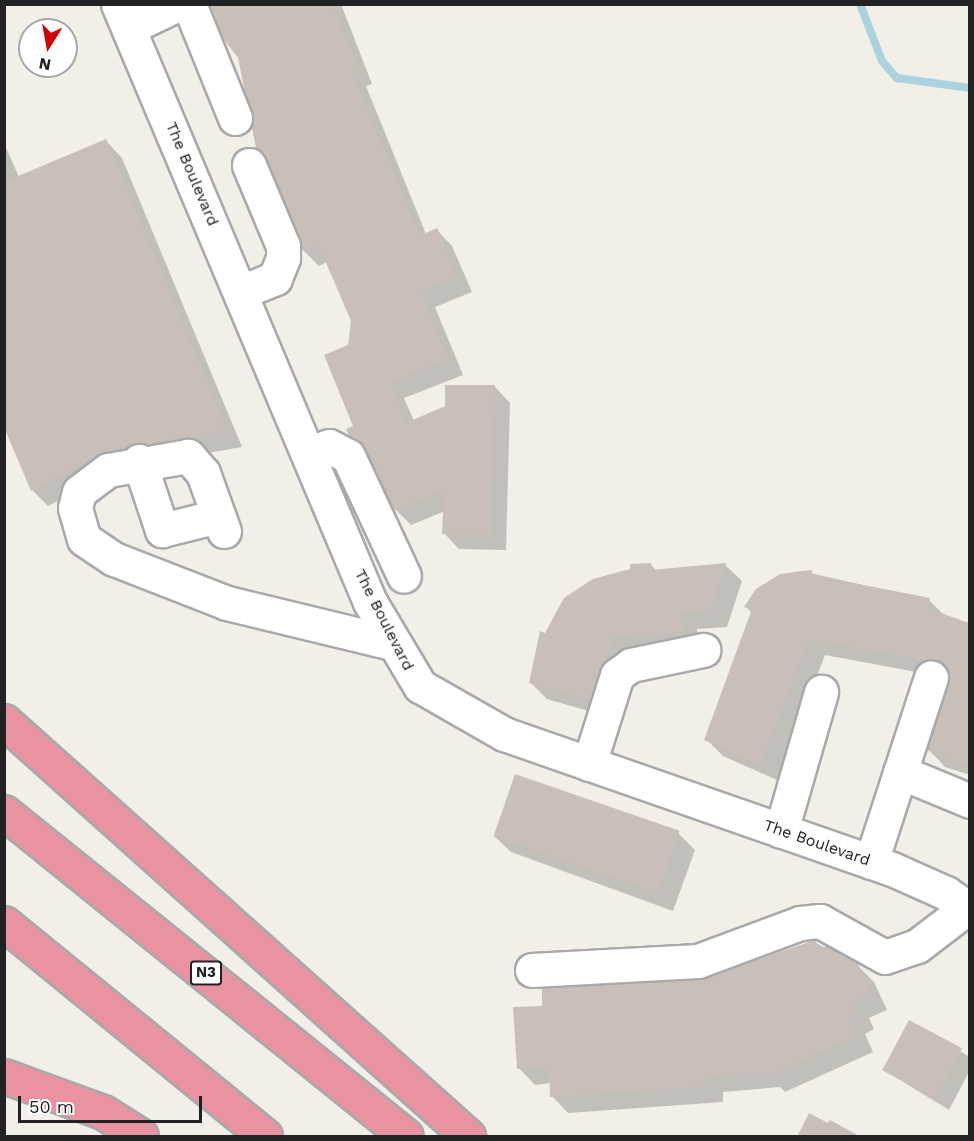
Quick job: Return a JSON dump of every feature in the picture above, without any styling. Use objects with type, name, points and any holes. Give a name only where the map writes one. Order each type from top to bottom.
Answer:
[{"type":"highway","points":[[4,721],[468,1137]]},
{"type":"highway","name":"N3","points":[[4,812],[406,1137]]},
{"type":"highway","points":[[4,923],[265,1137]]},
{"type":"highway","points":[[4,1076],[103,1112],[141,1137]]},
{"type":"lane","points":[[124,16],[178,4]]},
{"type":"lane","points":[[189,4],[235,118]]},
{"type":"lane","name":"The Boulevard","points":[[124,16],[308,453],[392,643],[420,686],[448,706],[504,734],[871,862],[946,893],[968,909]]},
{"type":"lane","points":[[241,292],[275,278],[283,258],[283,246],[249,165]]},
{"type":"lane","points":[[308,453],[329,446],[348,456],[404,576]]},
{"type":"lane","points":[[138,460],[162,530],[221,523],[200,468],[188,456],[138,460],[108,470],[79,492],[77,526],[98,550],[227,603],[392,643]]},
{"type":"lane","points":[[589,764],[617,675],[632,665],[703,650]]},
{"type":"lane","points":[[871,862],[931,677]]},
{"type":"lane","points":[[781,831],[821,692]]},
{"type":"lane","points":[[900,772],[969,801]]},
{"type":"lane","points":[[531,970],[698,961],[800,923],[820,921],[885,957],[916,946],[968,909]]},
{"type":"building","points":[[210,4],[332,4],[358,68],[352,70],[419,236],[437,228],[457,276],[421,291],[448,359],[390,382],[406,423],[445,406],[445,385],[495,385],[491,535],[442,534],[444,490],[394,510],[365,448],[349,436],[346,429],[353,426],[324,355],[348,345],[351,321],[318,244],[302,251],[266,158],[256,148],[238,58],[223,38]]},
{"type":"building","points":[[106,139],[227,430],[104,452],[31,491],[4,427],[4,182]]},
{"type":"building","points":[[651,563],[651,570],[726,563],[710,611],[681,613],[683,632],[614,636],[590,700],[529,683],[540,631],[545,633],[564,598],[593,579],[630,569],[630,564]]},
{"type":"building","points":[[812,570],[812,575],[930,598],[927,608],[969,623],[969,766],[927,750],[949,683],[944,664],[809,639],[760,765],[704,740],[752,609],[744,607],[756,589],[780,574]]},
{"type":"building","points":[[515,774],[680,831],[658,893],[494,836]]},
{"type":"building","points":[[815,940],[819,950],[827,946],[858,964],[872,993],[853,1001],[859,1012],[849,1017],[858,1035],[767,1076],[765,1071],[707,1076],[707,1086],[550,1097],[549,1066],[517,1069],[513,1007],[542,1006],[542,988],[699,980]]},
{"type":"building","points":[[909,1020],[962,1048],[935,1098],[882,1070]]},
{"type":"building","points":[[809,1113],[854,1137],[797,1137]]},
{"type":"waterway","points":[[860,4],[882,61],[897,78],[970,88]]}]
